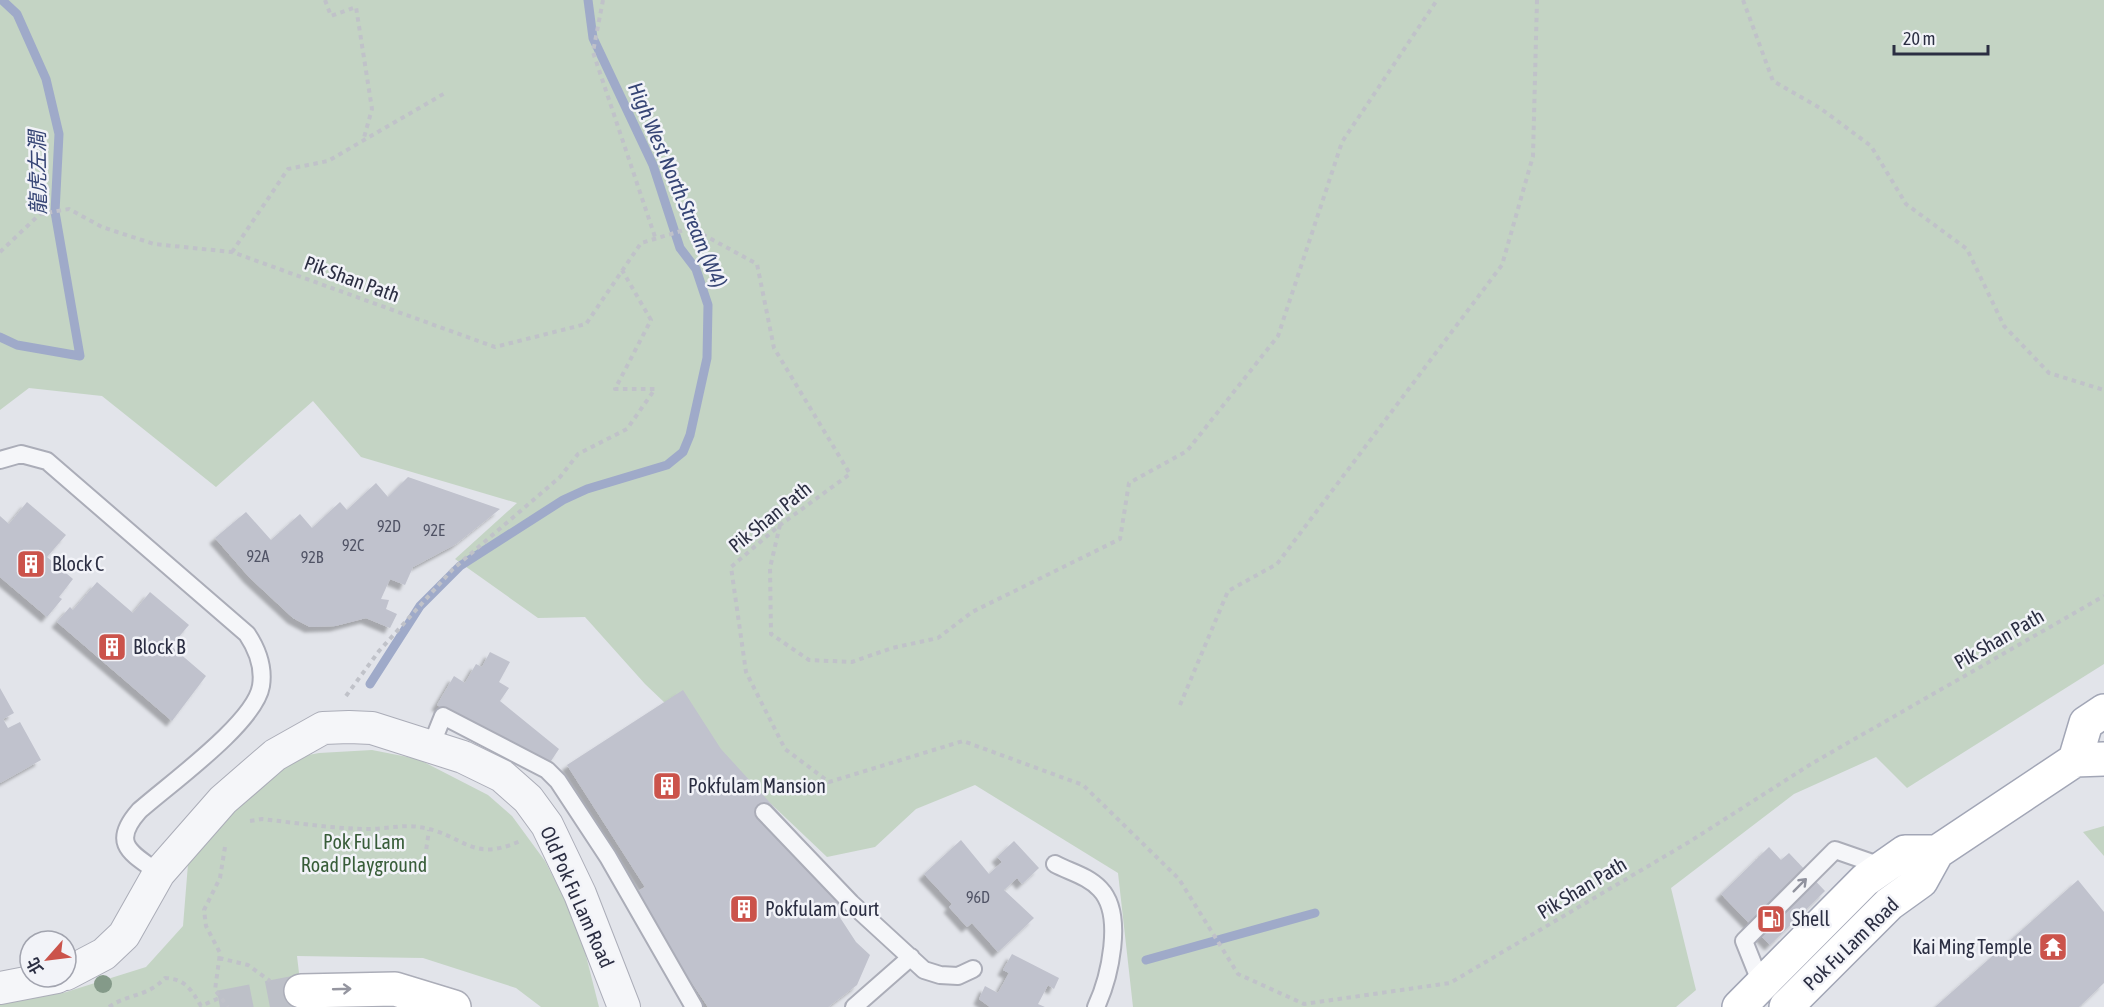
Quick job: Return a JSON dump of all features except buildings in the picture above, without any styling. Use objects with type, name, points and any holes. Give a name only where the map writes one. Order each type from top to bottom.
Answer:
[{"type":"main road","name":"Pok Fu Lam Road","points":[[1786,1007],[1889,904],[1921,881],[1937,852],[2090,760],[2086,723],[2104,711]]},
{"type":"main road","name":"Pok Fu Lam Road","points":[[1750,997],[1865,880],[1905,852],[1937,852]]},
{"type":"main road","points":[[287,988],[395,989],[454,1007]]},
{"type":"street","name":"Old Pok Fu Lam Road","points":[[78,968],[104,954],[124,935],[159,873],[223,801],[275,755],[323,728],[372,728],[463,756],[502,777],[528,799],[547,825],[580,894],[624,1007]]},
{"type":"street","points":[[0,988],[18,985]]},
{"type":"lane","points":[[0,460],[21,454],[47,461],[247,634],[259,658],[261,687],[251,709],[242,721],[139,811],[128,825],[124,836],[127,848],[159,873]]},
{"type":"lane","points":[[431,746],[443,716],[547,770],[558,781],[608,857],[694,1007]]},
{"type":"lane","points":[[764,812],[851,903],[924,970],[940,975],[958,976],[973,969]]},
{"type":"lane","points":[[1750,997],[1744,941],[1835,850],[1884,867]]},
{"type":"lane","points":[[1055,864],[1088,879],[1100,889],[1108,905],[1112,954],[1108,979],[1096,1007]]},
{"type":"lane","points":[[854,1007],[911,957]]},
{"type":"path","points":[[325,0],[331,16],[356,8],[372,110],[363,141]]},
{"type":"path","points":[[603,0],[593,52],[655,237]]},
{"type":"path","points":[[780,525],[770,568],[771,634],[809,660],[852,662],[892,648],[939,638],[972,612],[1120,539],[1129,483],[1188,451],[1278,336],[1342,142],[1437,0]]},
{"type":"path","points":[[1180,705],[1228,591],[1277,564],[1502,265],[1533,156],[1537,0]]},
{"type":"path","points":[[1743,0],[1773,81],[1820,108],[1871,146],[1906,204],[1967,249],[2004,326],[2049,373],[2104,390]]},
{"type":"path","points":[[232,252],[288,169],[328,161],[445,93]]},
{"type":"path","name":"Pik Shan Path","points":[[0,252],[40,214],[69,209],[102,227],[154,244],[232,252],[495,347],[586,324],[641,243],[655,237],[691,228],[757,264],[774,348],[850,474],[780,525],[731,567],[746,672],[785,749],[829,782],[963,741],[1083,785],[1179,879],[1238,974],[1304,1004],[1450,983],[1689,842],[1811,764],[2104,596]]},
{"type":"path","points":[[323,728],[379,651],[453,569],[560,477],[578,454],[627,429],[655,389],[615,389],[651,320],[622,270]]},
{"type":"path","points":[[245,822],[262,819],[345,829],[419,827],[468,847],[486,850],[505,848],[547,825]]},
{"type":"path","points":[[425,858],[429,830]]},
{"type":"path","points":[[228,839],[220,878],[204,910],[206,926],[217,944],[219,958],[215,990],[228,1007]]},
{"type":"path","points":[[219,958],[248,965],[287,988]]},
{"type":"path","points":[[109,1007],[122,997],[135,998],[153,990],[165,978],[180,979],[190,988],[201,1006],[219,998]]},
{"type":"green space","points":[[0,0],[2104,0],[2104,664],[1907,788],[1876,757],[1794,794],[1671,888],[1696,990],[1676,1007],[1133,1007],[1118,873],[975,785],[916,809],[875,847],[827,857],[645,684],[585,617],[538,618],[455,559],[517,503],[361,457],[313,401],[216,487],[102,396],[29,388],[0,410]]},
{"type":"green space","name":"Pok Fu Lam Road Playground","points":[[372,750],[418,759],[488,795],[512,816],[545,861],[579,928],[599,1007],[541,1007],[516,988],[423,958],[297,956],[303,1007],[0,1007],[0,998],[63,993],[146,967],[183,926],[188,864],[254,785],[298,757],[319,753]]},
{"type":"green space","points":[[2104,826],[2104,856],[2083,832]]},
{"type":"waterway","name":"龍虎左澗","points":[[0,337],[17,345],[80,356],[55,212],[59,134],[46,79],[17,14],[2,0]]},
{"type":"waterway","name":"High West North Stream (W4)","points":[[370,684],[420,606],[460,566],[563,500],[587,489],[667,465],[683,452],[690,435],[707,358],[708,305],[696,269],[680,248],[653,165],[593,38],[588,0]]},
{"type":"waterway","points":[[1146,960],[1315,913]]},
{"type":"tunnel","points":[[220,1007],[301,991]]},
{"type":"place","name":"Block C","points":[[31,564]]},
{"type":"place","name":"Block B","points":[[112,647]]},
{"type":"place","name":"Pokfulam Mansion","points":[[667,786]]},
{"type":"place","name":"Pokfulam Court","points":[[744,909]]},
{"type":"place","name":"Shell","points":[[1771,919]]},
{"type":"place","name":"Kai Ming Temple","points":[[2053,947]]}]
